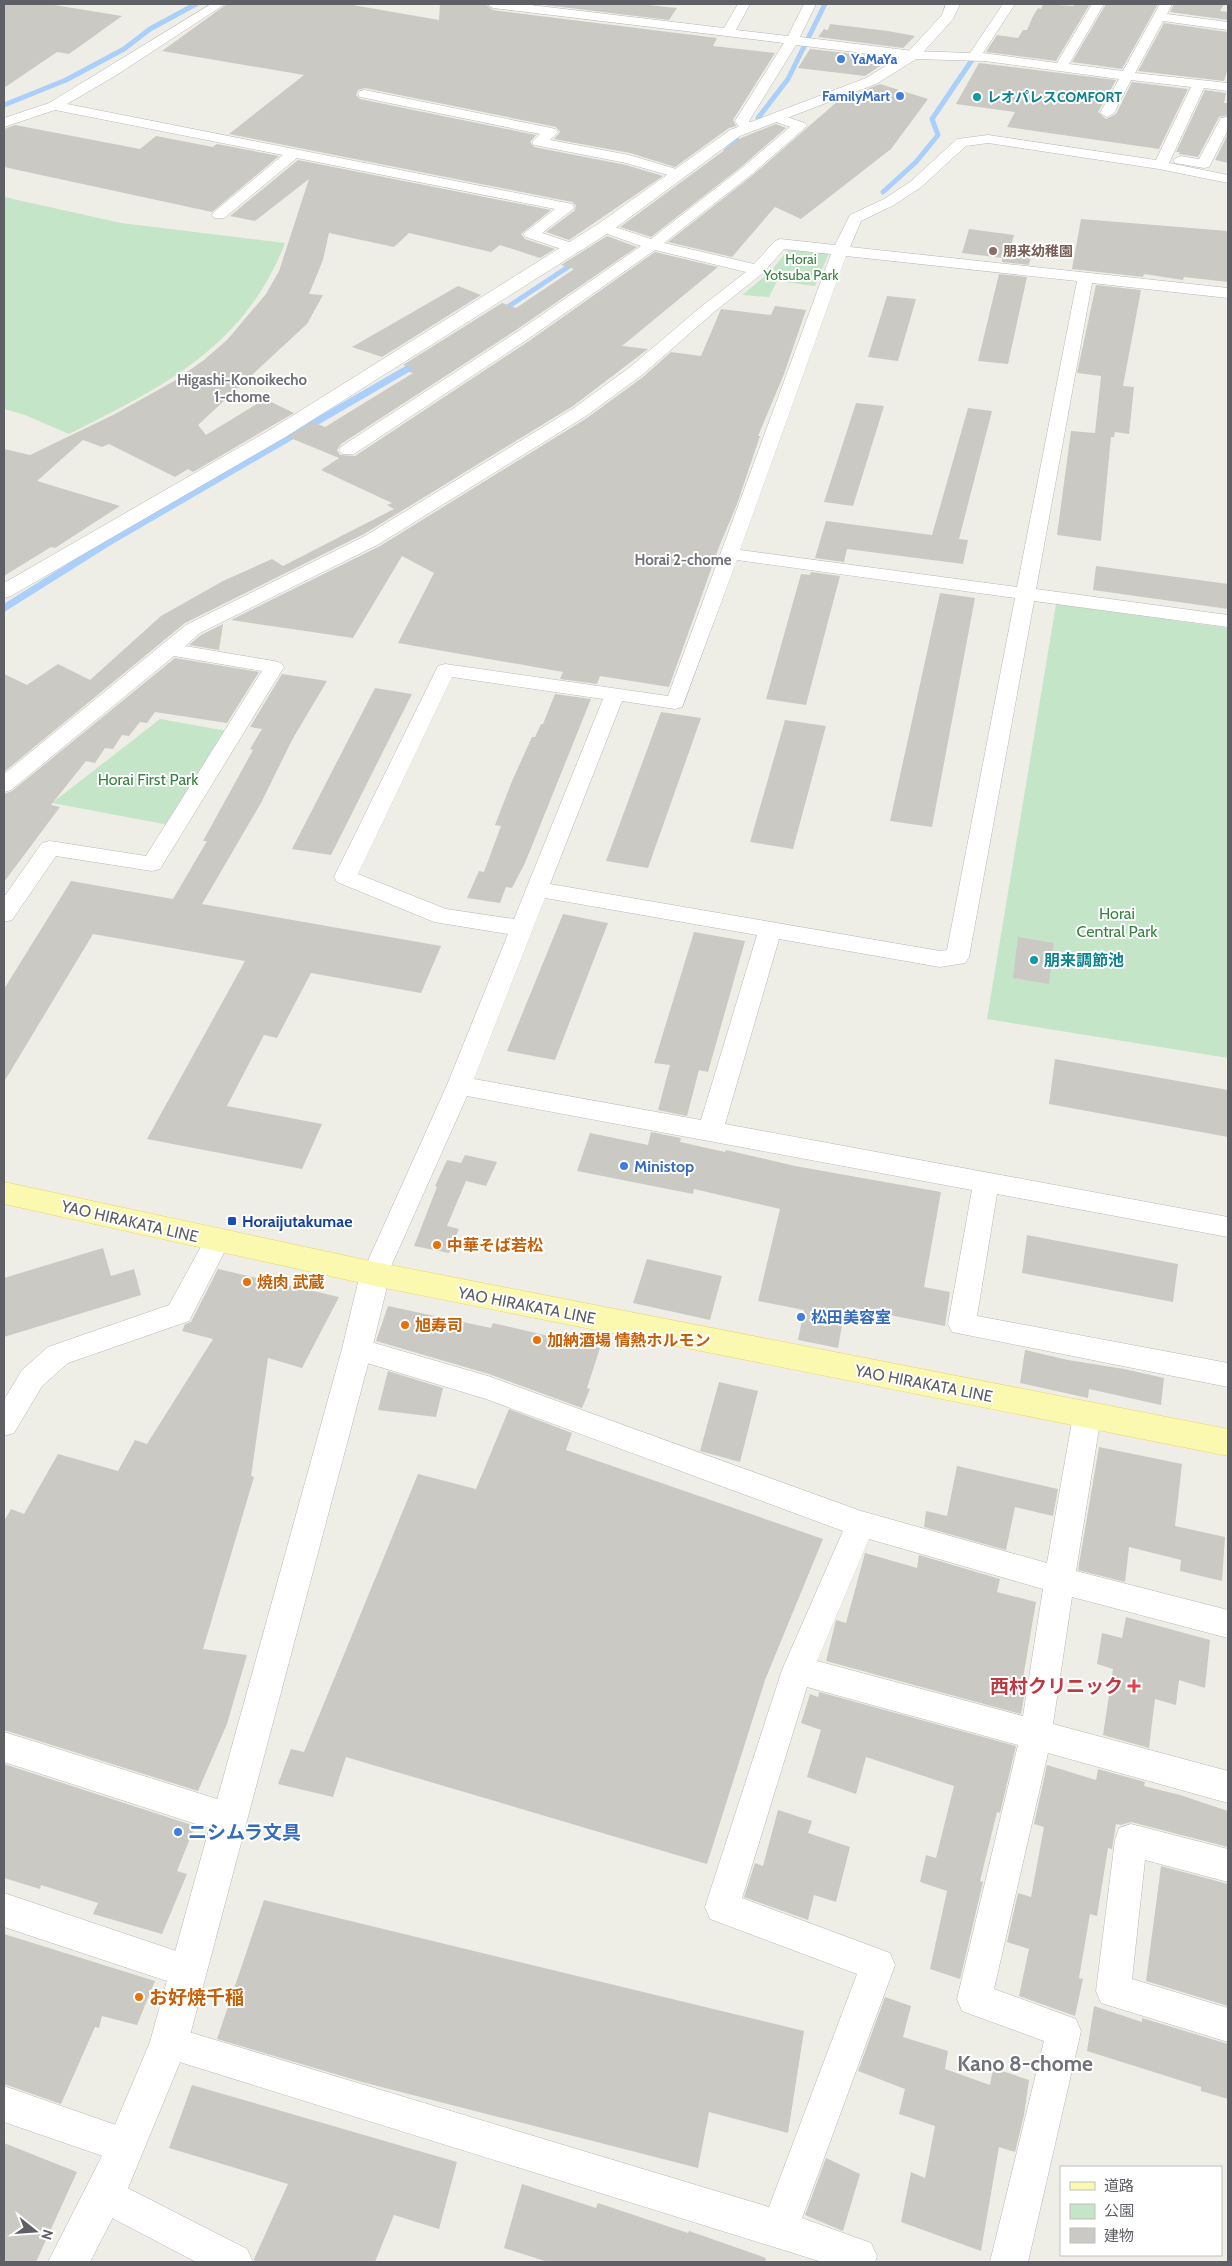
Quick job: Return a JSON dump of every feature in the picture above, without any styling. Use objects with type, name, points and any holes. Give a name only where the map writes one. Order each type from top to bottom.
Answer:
[{"type":"main road","name":"YAO HIRAKATA LINE","points":[[4,1193],[375,1274],[1228,1443]]},
{"type":"street","points":[[4,123],[54,106],[219,4]]},
{"type":"street","points":[[493,4],[913,55],[974,56],[1228,87]]},
{"type":"street","points":[[728,32],[744,4]]},
{"type":"street","points":[[747,129],[742,121],[794,41],[810,4]]},
{"type":"street","points":[[4,592],[280,432],[606,229],[729,137],[871,81],[913,55],[948,16],[953,4]]},
{"type":"street","points":[[974,56],[1009,4]]},
{"type":"street","points":[[1061,67],[1098,4]]},
{"type":"street","points":[[1107,112],[1166,4]]},
{"type":"street","points":[[1159,17],[1228,26]]},
{"type":"street","points":[[1163,162],[1199,84]]},
{"type":"street","points":[[365,94],[551,132],[539,142],[629,159],[678,174]]},
{"type":"street","points":[[54,106],[567,207],[531,234],[573,248]]},
{"type":"street","points":[[348,450],[512,343],[654,245],[800,126],[778,118]]},
{"type":"street","points":[[521,928],[442,916],[345,876],[445,670],[675,703],[840,252],[855,218],[889,202],[915,186],[962,142],[988,139],[1163,162],[1204,164],[1225,124],[1182,120]]},
{"type":"street","points":[[218,214],[294,153]]},
{"type":"street","points":[[1163,162],[1228,179]]},
{"type":"street","points":[[606,229],[654,245],[758,270]]},
{"type":"street","points":[[4,785],[193,629],[372,540],[580,412],[636,371],[708,309],[758,270],[780,244],[1086,279],[1228,293]]},
{"type":"street","points":[[536,889],[940,959],[957,957],[1086,279]]},
{"type":"street","points":[[730,554],[1228,621]]},
{"type":"street","points":[[4,914],[50,848],[152,864],[274,667],[169,649]]},
{"type":"street","points":[[68,2262],[104,2194],[169,2043],[357,1349],[375,1274],[459,1085],[615,694]]},
{"type":"street","points":[[710,1132],[770,930]]},
{"type":"street","points":[[459,1085],[986,1184],[1228,1227]]},
{"type":"street","points":[[986,1184],[962,1324],[1228,1375]]},
{"type":"street","points":[[4,1424],[32,1378],[58,1355],[179,1313],[217,1241]]},
{"type":"street","points":[[357,1349],[488,1388],[861,1524],[1059,1580],[1228,1624]]},
{"type":"street","points":[[1009,2262],[1064,2031],[974,1999],[1036,1735],[1059,1580],[1087,1416]]},
{"type":"street","points":[[779,2229],[878,1964],[722,1907],[797,1670],[861,1524]]},
{"type":"street","points":[[797,1670],[1228,1787]]},
{"type":"street","points":[[4,1746],[230,1819]]},
{"type":"street","points":[[1228,1865],[1130,1840],[1113,1991],[1228,2025]]},
{"type":"street","points":[[4,1910],[188,1972]]},
{"type":"street","points":[[169,2043],[779,2229],[858,2256],[856,2262]]},
{"type":"street","points":[[4,2104],[126,2146]]},
{"type":"street","points":[[104,2194],[234,2262]]},
{"type":"green space","points":[[4,197],[121,223],[285,243],[268,279],[248,310],[224,337],[197,360],[168,380],[104,417],[69,434],[25,415],[4,409]]},
{"type":"green space","name":"Horai Yotsuba Park","points":[[788,250],[829,253],[815,286],[777,281],[769,297],[742,295],[770,272]]},
{"type":"green space","name":"Horai Central Park","points":[[1056,604],[1228,628],[1228,1058],[987,1019]]},
{"type":"green space","name":"Horai First Park","points":[[160,719],[227,731],[169,825],[52,803]]},
{"type":"building","points":[[4,4],[48,4],[122,16],[69,54],[57,52],[4,88]]},
{"type":"building","points":[[227,4],[347,4],[439,20],[440,4],[485,4],[493,10],[717,38],[713,46],[775,53],[733,120],[736,126],[729,128],[675,167],[630,153],[554,139],[560,132],[556,127],[365,88],[358,90],[356,95],[360,99],[536,135],[530,142],[534,147],[626,165],[663,176],[569,240],[546,232],[574,211],[576,206],[572,202],[229,134],[304,75],[162,51]]},
{"type":"building","points":[[536,4],[639,4],[677,8],[669,20]]},
{"type":"building","points":[[1043,4],[1073,6],[1075,4],[1090,4],[1056,61],[986,52],[997,35],[1018,38],[1023,30],[1027,30],[1033,16],[1038,8],[1041,9]]},
{"type":"building","points":[[1106,4],[1158,4],[1122,69],[1072,62]]},
{"type":"building","points":[[1174,4],[1224,4],[1220,11],[1228,12],[1228,20],[1170,12]]},
{"type":"building","points":[[1164,23],[1228,32],[1228,68],[1224,81],[1138,71]]},
{"type":"building","points":[[830,24],[915,36],[903,48],[818,37],[824,29],[828,30]]},
{"type":"building","points":[[810,49],[892,58],[865,76],[798,68]]},
{"type":"building","points":[[979,63],[1116,80],[1098,112],[1106,119],[1116,114],[1132,82],[1188,89],[1159,149],[1007,127],[1015,112],[956,104]]},
{"type":"building","points":[[880,84],[928,99],[891,149],[801,219],[775,207],[732,257],[668,242],[753,175],[839,100]]},
{"type":"building","points":[[1205,90],[1226,93],[1224,103],[1228,103],[1228,115],[1219,117],[1198,157],[1179,154],[1180,152],[1176,152]]},
{"type":"building","points":[[776,124],[786,128],[741,167],[651,237],[620,227],[741,138]]},
{"type":"building","points":[[15,125],[140,149],[156,136],[213,147],[217,144],[279,156],[212,212],[4,167],[4,129]]},
{"type":"building","points":[[1228,134],[1228,163],[1215,160]]},
{"type":"building","points":[[298,160],[551,210],[521,234],[525,239],[555,249],[540,258],[500,245],[491,252],[409,233],[394,247],[329,233],[323,260],[309,294],[323,295],[307,324],[198,425],[206,435],[265,399],[294,413],[193,472],[188,469],[175,477],[109,444],[102,447],[83,440],[37,481],[120,506],[55,548],[51,547],[4,576],[4,449],[30,455],[115,414],[174,381],[204,360],[227,340],[266,294],[279,271],[309,179],[255,221],[230,216]]},
{"type":"building","points":[[1081,219],[1228,231],[1228,282],[1184,277],[1183,280],[1144,274],[1143,277],[1072,269]]},
{"type":"building","points":[[969,229],[1014,235],[1010,249],[1032,252],[1029,265],[1002,262],[1002,258],[962,253]]},
{"type":"building","points":[[607,236],[637,247],[516,330],[341,444],[337,450],[340,455],[355,456],[529,341],[655,252],[718,267],[622,346],[648,349],[573,406],[364,534],[185,623],[4,772],[4,674],[27,685],[58,664],[90,680],[161,616],[223,581],[272,559],[283,566],[394,509],[387,505],[392,503],[321,470],[339,458],[288,437],[313,422],[325,427],[413,373],[409,372],[413,368],[403,365],[502,303],[516,308],[574,269],[561,265]]},
{"type":"building","points":[[999,274],[1027,277],[1008,364],[978,361]]},
{"type":"building","points":[[1096,285],[1141,290],[1123,386],[1134,387],[1129,434],[1115,432],[1114,437],[1111,437],[1101,541],[1057,535],[1071,431],[1095,433],[1101,376],[1077,373]]},
{"type":"building","points":[[458,286],[481,295],[382,357],[352,347]]},
{"type":"building","points":[[887,296],[916,299],[898,361],[868,357]]},
{"type":"building","points":[[775,306],[806,310],[784,374],[758,436],[760,436],[737,504],[719,547],[669,687],[600,676],[597,684],[560,679],[563,672],[398,643],[434,573],[402,556],[353,638],[231,620],[380,546],[587,418],[643,377],[671,352],[701,356],[721,309],[771,315]]},
{"type":"building","points":[[856,403],[884,406],[853,506],[824,502]]},
{"type":"building","points":[[968,408],[992,411],[959,539],[968,540],[963,564],[847,549],[844,562],[815,558],[826,521],[932,535]]},
{"type":"building","points":[[1096,566],[1228,584],[1228,609],[1093,590]]},
{"type":"building","points":[[811,572],[840,576],[806,705],[766,699],[801,574],[810,575]]},
{"type":"building","points":[[940,593],[975,598],[932,827],[890,821]]},
{"type":"building","points":[[223,624],[219,650],[189,645],[201,635]]},
{"type":"building","points":[[175,658],[259,672],[227,723],[155,712],[147,723],[140,722],[129,736],[122,735],[113,749],[105,748],[95,763],[86,761],[51,805],[60,807],[4,882],[4,794],[12,791]]},
{"type":"building","points":[[282,674],[327,681],[292,740],[261,803],[202,904],[441,946],[421,993],[311,973],[277,1038],[264,1035],[227,1106],[322,1124],[302,1169],[147,1139],[245,961],[93,934],[4,1082],[4,989],[71,881],[173,899],[207,841],[203,841],[253,750],[250,749],[262,729],[250,727]]},
{"type":"building","points":[[375,688],[412,694],[331,855],[292,849]]},
{"type":"building","points":[[555,694],[591,699],[525,863],[512,888],[506,887],[500,903],[467,898],[479,871],[484,872],[501,826],[495,825],[512,781],[532,737],[535,737],[541,724],[543,724]]},
{"type":"building","points":[[661,712],[701,718],[648,868],[606,861]]},
{"type":"building","points":[[785,720],[826,726],[793,849],[750,842]]},
{"type":"building","points":[[563,914],[608,923],[555,1060],[507,1051]]},
{"type":"building","points":[[694,932],[745,941],[708,1072],[699,1070],[687,1116],[658,1110],[670,1065],[654,1063]]},
{"type":"building","name":"朋来調節池","points":[[1018,937],[1054,943],[1049,984],[1013,978]]},
{"type":"building","points":[[1055,1059],[1228,1090],[1228,1137],[1049,1104]]},
{"type":"building","points":[[651,1132],[681,1138],[680,1142],[725,1152],[726,1150],[795,1166],[941,1192],[924,1287],[950,1292],[945,1326],[849,1307],[848,1315],[844,1314],[838,1348],[798,1340],[804,1310],[758,1301],[780,1209],[694,1189],[693,1194],[577,1171],[590,1133],[648,1145]]},
{"type":"building","points":[[465,1155],[497,1162],[486,1186],[466,1181],[447,1226],[459,1229],[449,1253],[414,1246],[437,1187],[435,1186],[447,1160],[461,1163]]},
{"type":"building","points":[[1027,1235],[1178,1264],[1173,1302],[1022,1273]]},
{"type":"building","points":[[103,1248],[111,1276],[134,1269],[141,1295],[4,1337],[4,1278]]},
{"type":"building","points":[[647,1259],[722,1276],[710,1320],[633,1303]]},
{"type":"building","points":[[218,1269],[339,1297],[302,1368],[268,1358],[251,1476],[254,1477],[203,1649],[247,1655],[227,1724],[198,1791],[4,1730],[4,1521],[11,1509],[24,1514],[58,1454],[118,1471],[135,1440],[147,1444],[213,1339],[182,1331],[185,1324],[191,1322]]},
{"type":"building","points":[[388,1306],[491,1328],[493,1323],[600,1348],[587,1388],[590,1389],[582,1408],[489,1374],[376,1341]]},
{"type":"building","points":[[1025,1350],[1164,1378],[1161,1405],[1089,1389],[1088,1398],[1020,1383]]},
{"type":"building","points":[[388,1371],[443,1388],[436,1417],[378,1410]]},
{"type":"building","points":[[719,1382],[758,1391],[740,1462],[700,1451]]},
{"type":"building","points":[[509,1409],[572,1433],[566,1450],[823,1539],[765,1680],[707,1864],[346,1757],[333,1797],[278,1784],[291,1749],[304,1752],[418,1474],[476,1489]]},
{"type":"building","points":[[1099,1447],[1182,1464],[1175,1526],[1225,1537],[1222,1581],[1180,1571],[1181,1560],[1129,1547],[1125,1582],[1078,1570]]},
{"type":"building","points":[[957,1466],[1058,1489],[1053,1516],[1015,1507],[1006,1550],[924,1527],[926,1511],[947,1516]]},
{"type":"building","points":[[865,1553],[917,1568],[919,1555],[1000,1579],[997,1592],[1036,1602],[1023,1678],[1027,1679],[1021,1714],[826,1661],[836,1620],[846,1623]]},
{"type":"building","points":[[1126,1617],[1210,1640],[1205,1688],[1179,1680],[1176,1705],[1155,1699],[1149,1748],[1103,1735],[1113,1669],[1097,1664],[1102,1633],[1122,1638]]},
{"type":"building","points":[[819,1692],[1016,1746],[1000,1813],[997,1812],[980,1881],[983,1882],[960,1979],[930,1969],[947,1891],[920,1882],[926,1855],[936,1858],[954,1786],[866,1757],[856,1794],[807,1777],[821,1730],[801,1723],[810,1694],[818,1697]]},
{"type":"building","points":[[4,1764],[195,1826],[177,1871],[187,1874],[162,1934],[93,1914],[98,1903],[41,1885],[40,1889],[4,1878]]},
{"type":"building","points":[[1047,1765],[1096,1780],[1098,1769],[1145,1782],[1144,1786],[1180,1795],[1228,1811],[1228,1847],[1131,1822],[1121,1825],[1116,1824],[1112,1849],[1108,1848],[1097,1916],[1090,1914],[1079,1978],[1083,1979],[1075,2016],[1019,1996],[1029,1949],[1007,1942],[1018,1893],[1031,1897],[1044,1827],[1034,1824]]},
{"type":"building","points":[[778,1810],[812,1821],[808,1833],[850,1847],[836,1902],[814,1895],[808,1920],[744,1897],[755,1863],[763,1866]]},
{"type":"building","points":[[1161,1866],[1228,1884],[1228,2006],[1146,1981]]},
{"type":"building","points":[[264,1900],[804,2031],[788,2133],[709,2112],[698,2168],[362,2082],[217,2039]]},
{"type":"building","points":[[4,1934],[155,1981],[137,2025],[102,2016],[99,2028],[95,2027],[61,2104],[4,2084]]},
{"type":"building","points":[[885,1997],[911,2006],[903,2037],[948,2051],[945,2069],[990,2085],[993,2068],[1029,2080],[1024,2115],[1015,2152],[999,2147],[981,2251],[901,2222],[911,2172],[925,2178],[935,2126],[899,2114],[905,2089],[858,2071]]},
{"type":"building","points":[[1094,2006],[1142,2022],[1142,2018],[1228,2044],[1228,2099],[1201,2091],[1201,2087],[1087,2051]]},
{"type":"building","points":[[192,2085],[457,2162],[439,2229],[394,2215],[375,2262],[255,2262],[254,2259],[288,2184],[169,2148]]},
{"type":"building","points":[[4,2143],[77,2172],[36,2262],[4,2262]]},
{"type":"building","points":[[826,2158],[860,2174],[843,2231],[805,2215]]},
{"type":"building","points":[[522,2184],[596,2208],[598,2203],[688,2233],[689,2231],[766,2258],[765,2262],[548,2262],[504,2248]]},
{"type":"waterway","points":[[4,105],[66,80],[124,49],[150,29],[196,4]]},
{"type":"waterway","points":[[758,118],[788,79],[825,4]]},
{"type":"waterway","points":[[883,192],[916,162],[938,135],[932,119],[972,60]]},
{"type":"waterway","points":[[726,151],[737,140]]},
{"type":"waterway","points":[[500,312],[577,261]]},
{"type":"waterway","points":[[4,608],[109,542],[421,361]]},
{"type":"place","name":"YaMaYa","points":[[841,59]]},
{"type":"place","name":"FamilyMart","points":[[900,96]]},
{"type":"place","name":"レオパレスCOMFORT","points":[[977,97]]},
{"type":"place","name":"朋来幼稚園","points":[[993,251]]},
{"type":"place","name":"朋来調節池","points":[[1034,960]]},
{"type":"place","name":"Ministop","points":[[624,1166]]},
{"type":"place","name":"Horaijutakumae","points":[[232,1221]]},
{"type":"place","name":"中華そば若松","points":[[437,1245]]},
{"type":"place","name":"焼肉 武蔵","points":[[247,1282]]},
{"type":"place","name":"松田美容室","points":[[801,1317]]},
{"type":"place","name":"旭寿司","points":[[405,1325]]},
{"type":"place","name":"加納酒場 情熱ホルモン","points":[[537,1340]]},
{"type":"place","name":"西村クリニック","points":[[1134,1686]]},
{"type":"place","name":"ニシムラ文具","points":[[178,1832]]},
{"type":"place","name":"お好焼千稲","points":[[139,1997]]},
{"type":"district","name":"Higashi-Konoikecho 1-chome","points":[[242,388]]},
{"type":"district","name":"Horai 2-chome","points":[[683,560]]},
{"type":"district","name":"Kano 8-chome","points":[[1025,2064]]}]
